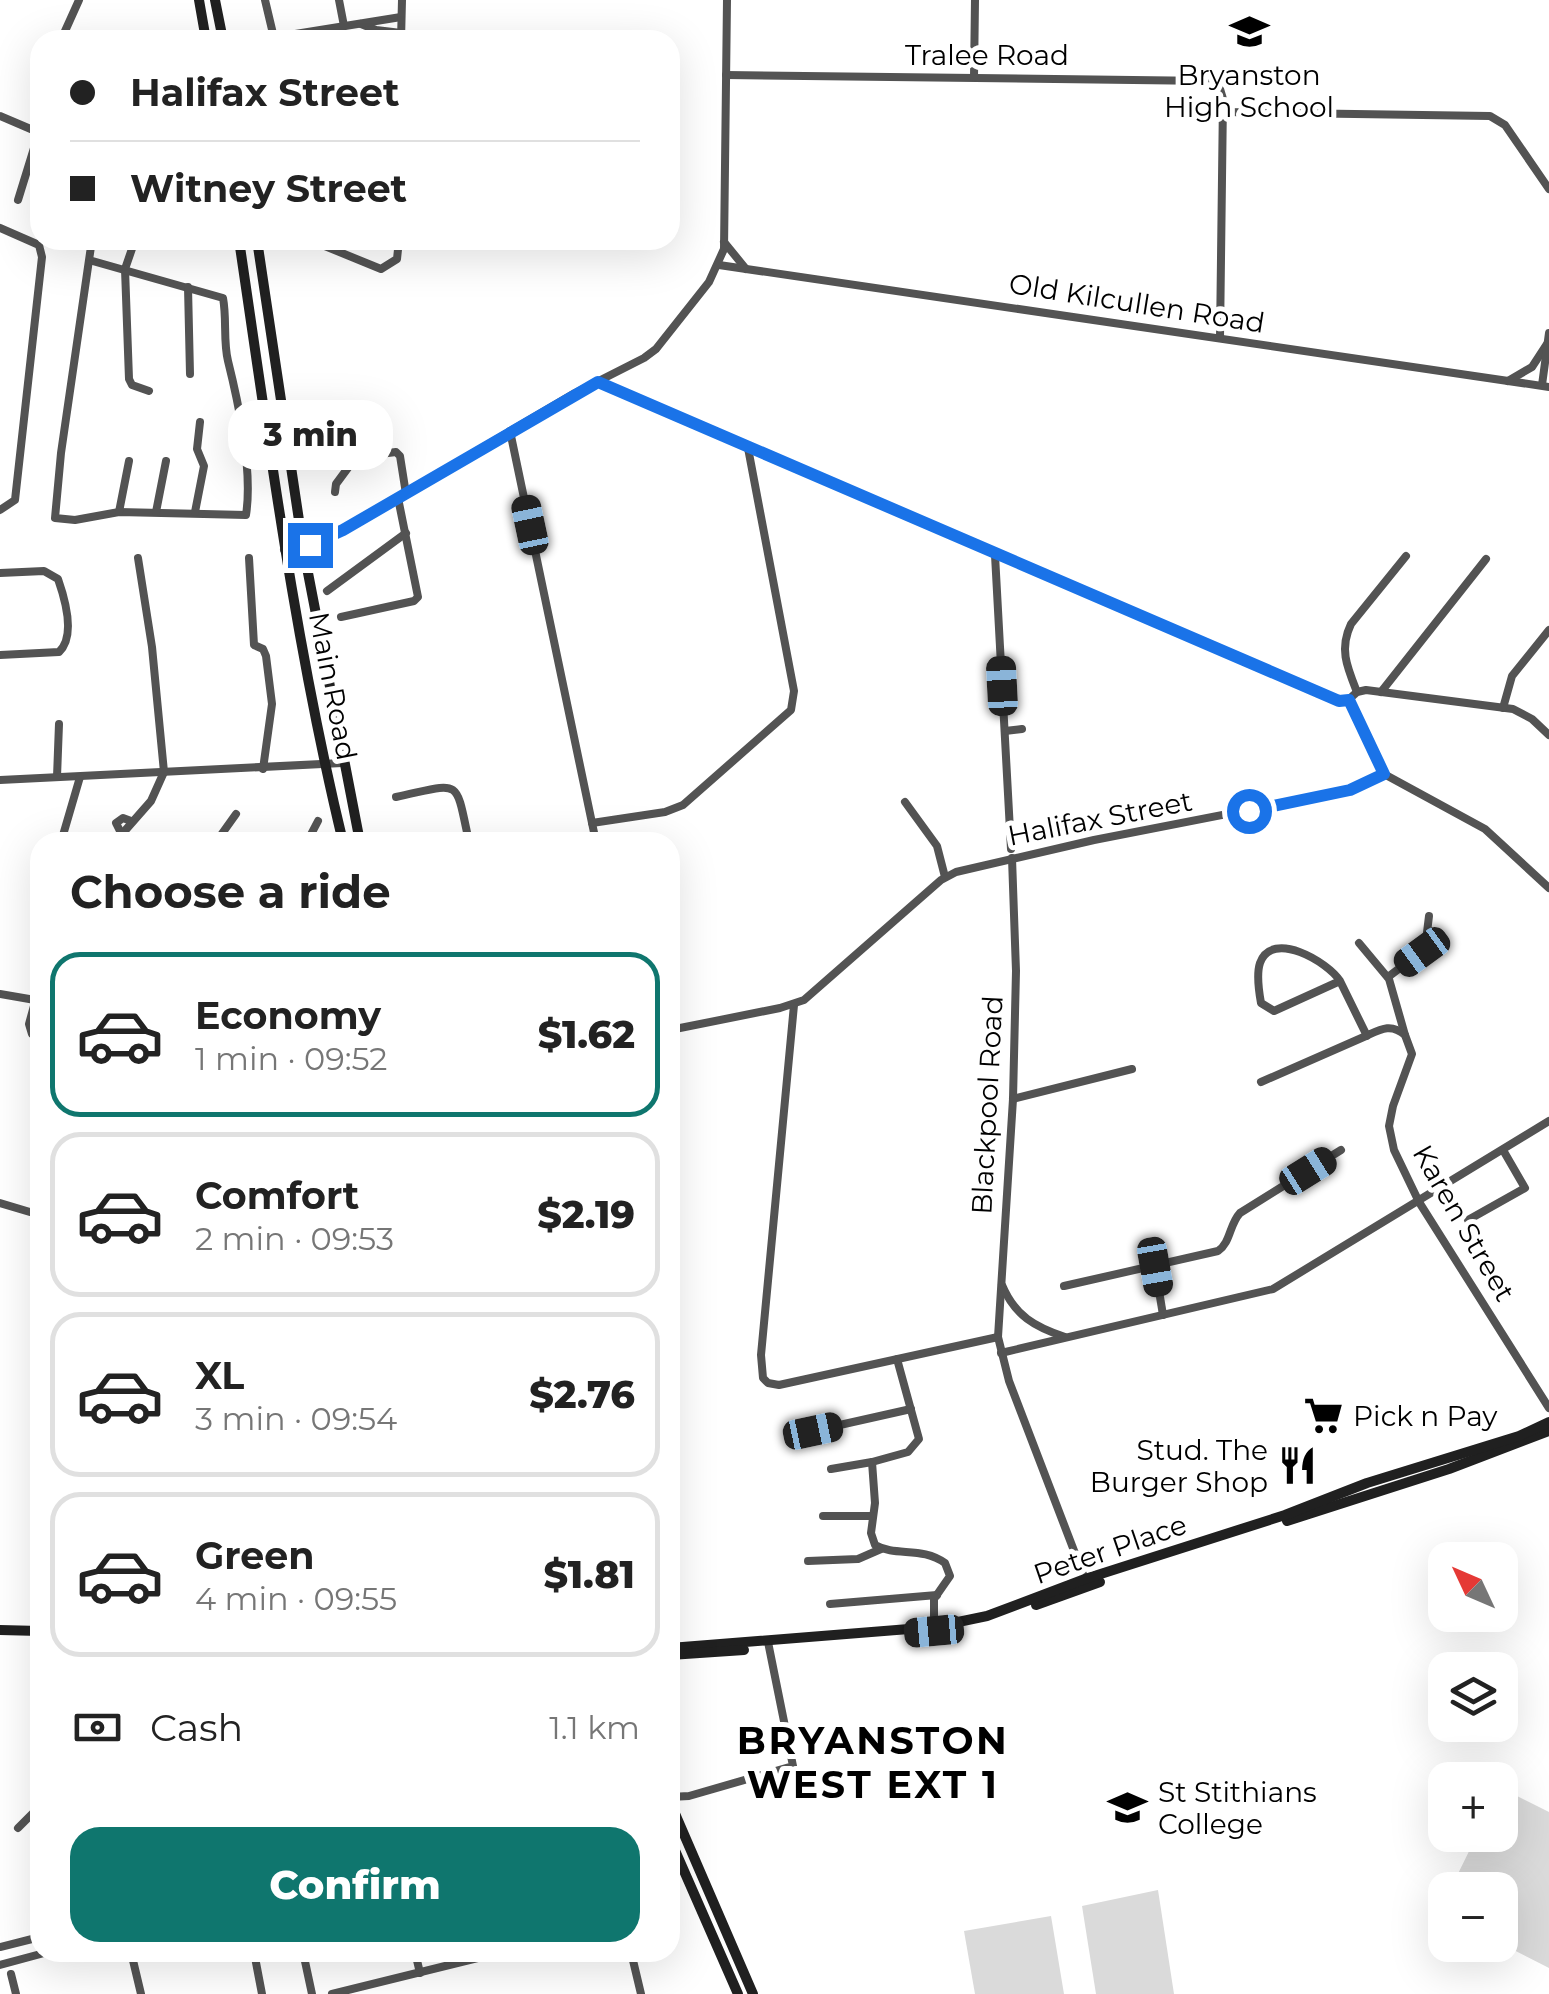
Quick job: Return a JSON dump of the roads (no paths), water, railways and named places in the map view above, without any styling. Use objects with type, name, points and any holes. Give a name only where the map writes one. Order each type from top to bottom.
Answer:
[{"type":"main road","points":[[199,0],[204,30]]},
{"type":"main road","points":[[215,0],[220,30]]},
{"type":"main road","name":"Main Road","points":[[240,250],[284,550],[341,832]]},
{"type":"main road","name":"Main Road","points":[[258,250],[303,547],[358,832]]},
{"type":"main road","name":"Peter Place","points":[[680,1655],[934,1626],[987,1616],[1350,1490],[1519,1436],[1549,1422]]},
{"type":"main road","name":"Peter Place","points":[[680,1648],[768,1645],[957,1627],[1021,1610],[1086,1583],[1407,1482],[1549,1430]]},
{"type":"main road","points":[[1350,1490],[1407,1482]]},
{"type":"main road","points":[[0,1630],[30,1631]]},
{"type":"main road","points":[[680,1822],[753,1994]]},
{"type":"main road","points":[[680,1863],[738,1994]]},
{"type":"street","points":[[66,30],[79,0]]},
{"type":"street","points":[[265,0],[272,30]]},
{"type":"street","points":[[339,0],[344,26]]},
{"type":"street","points":[[401,30],[402,0]]},
{"type":"street","points":[[284,550],[334,535],[656,349],[709,282],[719,265],[724,242],[727,0]]},
{"type":"street","points":[[974,77],[975,0]]},
{"type":"street","points":[[335,30],[401,17]]},
{"type":"street","points":[[361,24],[376,30]]},
{"type":"street","name":"Tralee Road","points":[[726,75],[1206,80],[1220,88],[1223,112]]},
{"type":"street","points":[[1030,77],[1030,90]]},
{"type":"street","points":[[1220,338],[1223,112],[1496,118],[1505,125],[1549,189]]},
{"type":"street","points":[[0,116],[30,128]]},
{"type":"street","points":[[18,200],[30,161]]},
{"type":"street","points":[[0,228],[30,240]]},
{"type":"street","points":[[709,282],[743,269],[724,242]]},
{"type":"street","points":[[0,510],[15,500],[31,379],[29,348],[40,250]]},
{"type":"street","points":[[89,260],[219,295],[224,300],[228,358],[235,382],[248,488],[244,516],[119,512],[60,521],[55,516],[89,260],[90,250]]},
{"type":"street","points":[[131,250],[126,269],[129,379],[132,385],[149,390]]},
{"type":"street","points":[[333,250],[376,269],[391,265],[399,250]]},
{"type":"street","name":"Old Kilcullen Road","points":[[719,265],[884,294],[1546,386]]},
{"type":"street","points":[[188,288],[190,374]]},
{"type":"street","points":[[1546,386],[1549,334]]},
{"type":"street","points":[[1508,381],[1532,368],[1547,344]]},
{"type":"street","points":[[598,382],[1339,701],[1349,700],[1356,692],[1381,692],[1503,708],[1521,712],[1549,734]]},
{"type":"street","points":[[195,512],[204,466],[197,449],[200,422]]},
{"type":"street","points":[[510,432],[594,832]]},
{"type":"street","points":[[592,823],[653,814],[682,805],[792,710],[794,690],[748,448]]},
{"type":"street","points":[[335,492],[336,484],[356,457],[396,452],[400,456],[406,533],[418,597],[341,617]]},
{"type":"street","points":[[156,512],[166,460]]},
{"type":"street","points":[[119,512],[129,461]]},
{"type":"street","points":[[326,592],[406,533]]},
{"type":"street","name":"Blackpool Road","points":[[995,555],[1017,939],[998,1337],[1086,1583]]},
{"type":"street","points":[[1356,692],[1344,658],[1345,637],[1351,624],[1406,556]]},
{"type":"street","points":[[122,832],[152,801],[164,772],[152,647],[138,558]]},
{"type":"street","points":[[249,558],[252,640],[266,656],[272,704],[263,769]]},
{"type":"street","points":[[1381,692],[1486,559]]},
{"type":"street","points":[[0,574],[6,570],[44,571],[58,579],[64,596],[68,638],[58,652],[0,655]]},
{"type":"street","points":[[1503,708],[1512,676],[1549,630]]},
{"type":"street","points":[[1349,700],[1384,774],[1490,832],[1549,888]]},
{"type":"street","points":[[57,777],[59,724]]},
{"type":"street","points":[[1004,731],[1022,730]]},
{"type":"street","points":[[0,780],[342,763]]},
{"type":"street","name":"Halifax Street","points":[[680,1028],[794,1004],[817,990],[944,878],[965,869],[1012,853],[1319,797],[1368,784],[1384,774]]},
{"type":"street","points":[[63,832],[80,777]]},
{"type":"street","points":[[396,796],[444,786],[453,788],[459,794],[468,832]]},
{"type":"street","points":[[905,802],[936,846],[944,878]]},
{"type":"street","points":[[223,832],[236,814]]},
{"type":"street","points":[[312,832],[318,821]]},
{"type":"street","points":[[1388,977],[1425,949],[1429,916]]},
{"type":"street","points":[[1359,944],[1388,977],[1405,1036]]},
{"type":"street","points":[[1340,981],[1274,1011],[1262,1003],[1258,970],[1265,955],[1292,948],[1332,970],[1340,981],[1366,1036]]},
{"type":"street","points":[[0,994],[30,999]]},
{"type":"street","points":[[794,1004],[760,1367],[763,1378],[780,1386],[998,1337]]},
{"type":"street","points":[[1260,1082],[1388,1027],[1405,1036]]},
{"type":"street","name":"Karen Street","points":[[1405,1036],[1411,1058],[1392,1106],[1389,1126],[1394,1150],[1419,1202],[1549,1408]]},
{"type":"street","points":[[1012,1099],[1132,1068]]},
{"type":"street","points":[[1001,1352],[1283,1285],[1549,1121]]},
{"type":"street","points":[[1064,1286],[1218,1252],[1225,1246],[1240,1213],[1341,1150]]},
{"type":"street","points":[[1468,1220],[1525,1188],[1503,1150]]},
{"type":"street","points":[[0,1203],[30,1212]]},
{"type":"street","points":[[1155,1267],[1164,1315]]},
{"type":"street","points":[[1000,1281],[1011,1304],[1025,1319],[1066,1337]]},
{"type":"street","points":[[831,1469],[872,1462],[908,1452],[915,1446],[918,1440],[912,1409],[897,1359]]},
{"type":"street","points":[[813,1431],[912,1409]]},
{"type":"street","points":[[872,1462],[876,1503],[873,1541],[881,1549]]},
{"type":"street","points":[[823,1516],[872,1516]]},
{"type":"street","points":[[808,1561],[858,1558],[881,1549],[912,1550],[940,1558],[949,1568],[950,1576],[933,1606],[934,1626]]},
{"type":"street","points":[[830,1604],[937,1595]]},
{"type":"street","points":[[680,1797],[794,1766],[768,1645]]},
{"type":"street","points":[[18,1828],[30,1816]]},
{"type":"street","points":[[0,1947],[30,1940]]},
{"type":"street","points":[[0,1965],[30,1957]]},
{"type":"street","points":[[133,1962],[141,1994]]},
{"type":"street","points":[[256,1962],[262,1994]]},
{"type":"street","points":[[304,1962],[312,1994]]},
{"type":"street","points":[[418,1962],[420,1972]]},
{"type":"street","points":[[332,1994],[461,1962]]},
{"type":"street","points":[[633,1962],[641,1994]]},
{"type":"street","points":[[11,1974],[16,1994]]},
{"type":"place","name":"Bryanston High School","points":[[1249,32]]},
{"type":"place","name":"Pick n Pay","points":[[1323,1416]]},
{"type":"place","name":"Stud. The Burger Shop","points":[[1298,1466]]},
{"type":"place","name":"St Stithians College","points":[[1128,1808]]},
{"type":"district","name":"BRYANSTON WEST EXT 1","points":[[873,1763]]}]
